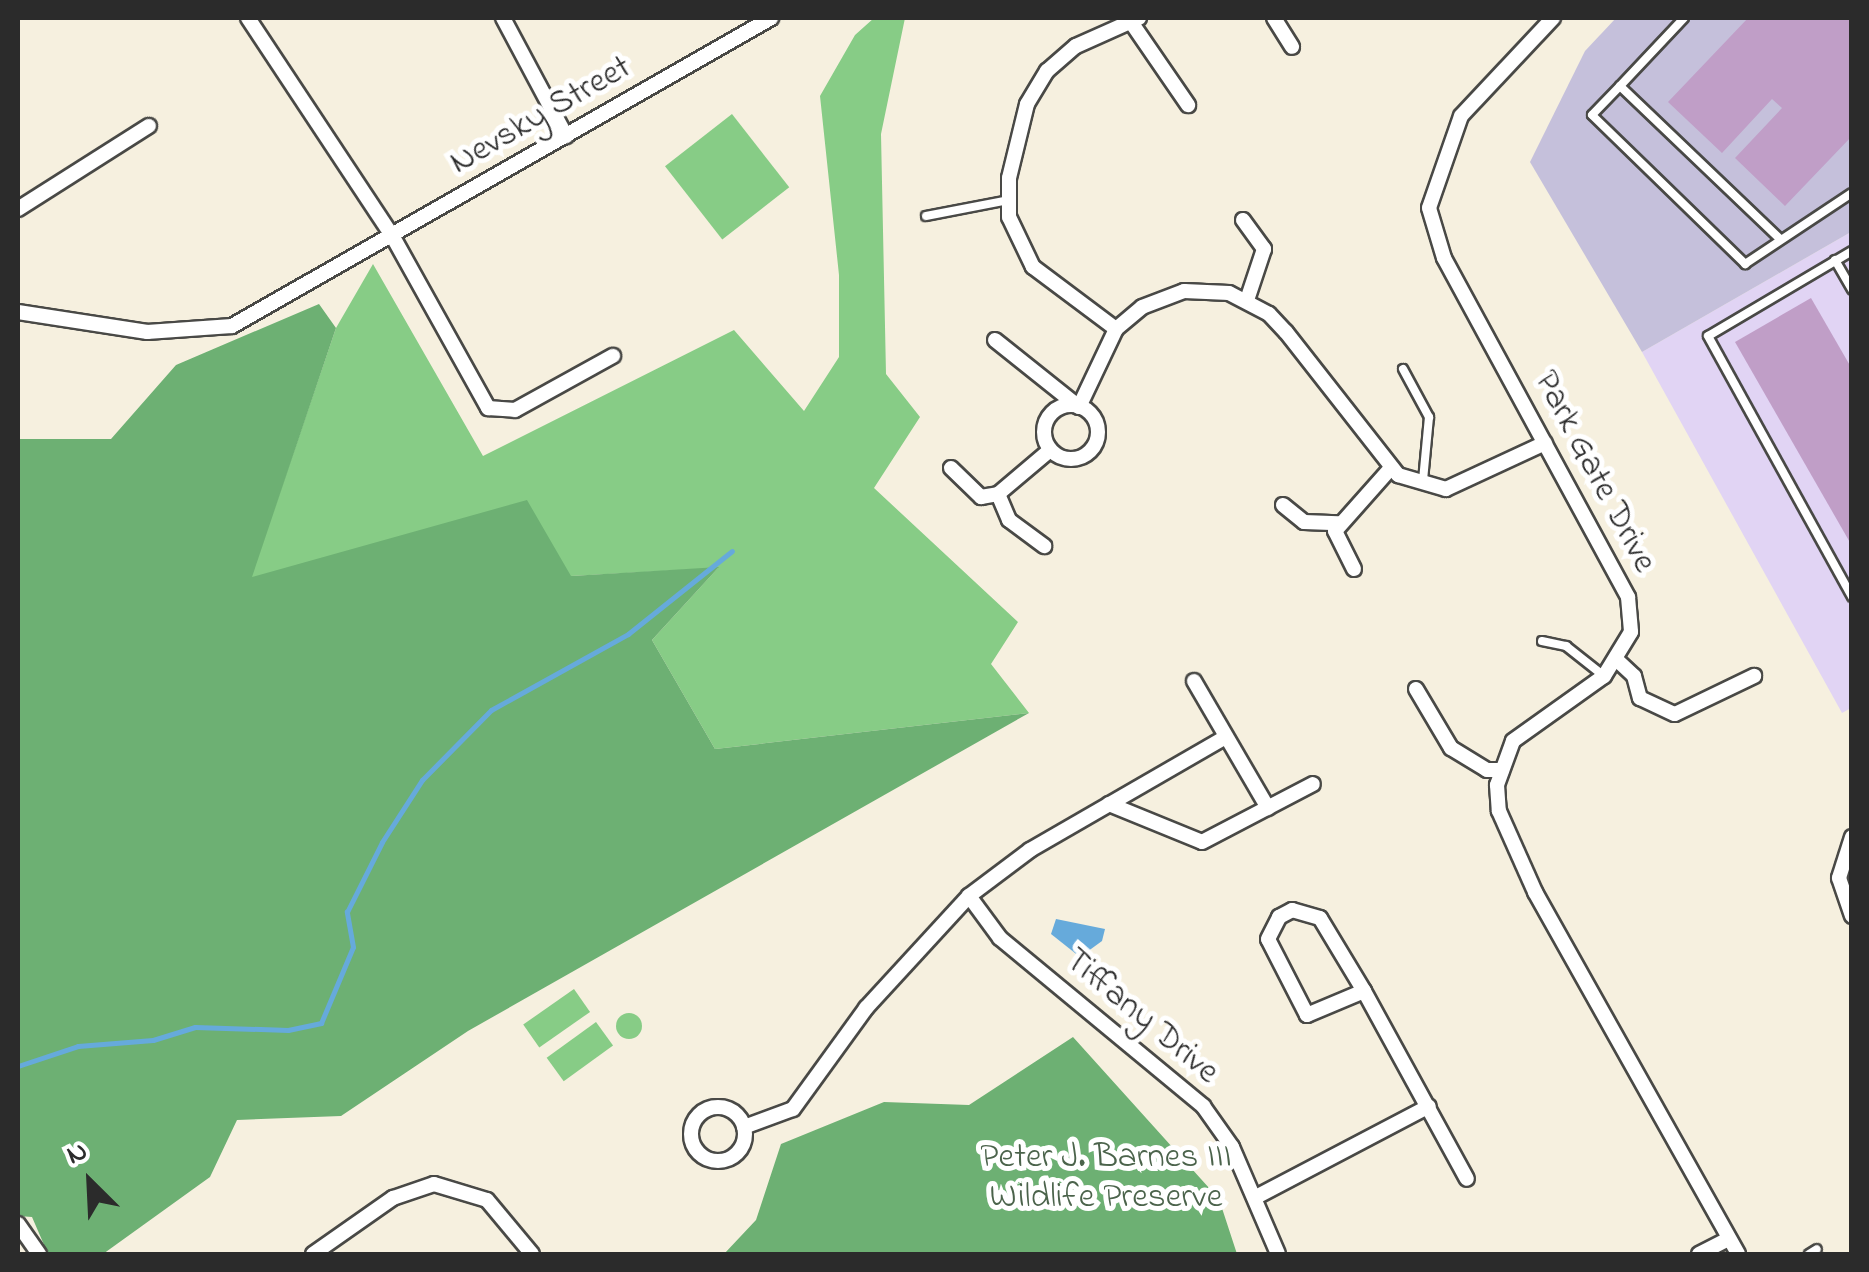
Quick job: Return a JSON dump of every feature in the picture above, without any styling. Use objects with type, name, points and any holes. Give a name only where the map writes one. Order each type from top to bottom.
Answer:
[{"type":"street","points":[[248,18],[393,237],[494,412],[521,407],[613,356]]},
{"type":"street","points":[[503,18],[566,136]]},
{"type":"street","name":"Nevsky Street","points":[[18,312],[147,332],[232,326],[393,237],[753,22],[770,18]]},
{"type":"street","points":[[1274,18],[1292,48]]},
{"type":"street","name":"Park Gate Drive","points":[[1502,770],[1528,725],[1604,676],[1618,661],[1631,632],[1628,596],[1444,258],[1429,208],[1461,116],[1552,18]]},
{"type":"street","points":[[1116,329],[1033,267],[1018,246],[1009,200],[1020,126],[1039,82],[1076,46],[1133,19],[1188,105]]},
{"type":"street","points":[[18,209],[148,126]]},
{"type":"street","points":[[1243,220],[1264,248],[1247,300]]},
{"type":"street","points":[[1080,407],[1116,329],[1142,306],[1184,290],[1247,300],[1286,332],[1391,468],[1422,485],[1446,489],[1472,481],[1545,443]]},
{"type":"street","points":[[994,340],[1080,407],[1097,425],[1090,450],[1066,458],[1050,450],[1044,434],[1048,417],[1062,406],[1080,407]]},
{"type":"street","points":[[951,468],[981,497],[998,494],[1050,450]]},
{"type":"street","points":[[1354,569],[1336,541],[1338,524],[1391,468]]},
{"type":"street","points":[[998,494],[1008,520],[1044,546]]},
{"type":"street","points":[[1282,505],[1304,522],[1338,524]]},
{"type":"street","points":[[1618,661],[1634,676],[1640,698],[1675,714],[1754,676]]},
{"type":"street","points":[[1194,681],[1268,808]]},
{"type":"street","points":[[1416,688],[1451,748],[1486,770],[1502,770],[1500,811],[1536,892],[1738,1254]]},
{"type":"street","points":[[744,1128],[792,1108],[866,1008],[969,896],[1030,850],[1224,738]]},
{"type":"street","points":[[1109,804],[1202,842],[1313,784]]},
{"type":"street","points":[[1852,837],[1838,878],[1852,916]]},
{"type":"street","name":"Tiffany Drive","points":[[969,896],[1000,938],[1203,1106],[1256,1197],[1278,1254]]},
{"type":"street","points":[[1364,991],[1306,1015],[1268,940],[1279,918],[1304,910],[1320,918],[1364,991],[1429,1106],[1467,1179]]},
{"type":"street","points":[[1256,1197],[1429,1106]]},
{"type":"street","points":[[312,1254],[393,1198],[434,1184],[488,1200],[532,1254]]},
{"type":"street","points":[[18,1224],[39,1254]]},
{"type":"street","points":[[1700,1254],[1728,1240]]},
{"type":"lane","points":[[1684,18],[1592,115],[1745,264],[1852,193]]},
{"type":"lane","points":[[1620,86],[1779,238]]},
{"type":"lane","points":[[926,216],[1009,200]]},
{"type":"lane","points":[[1852,251],[1708,336],[1852,596]]},
{"type":"lane","points":[[1836,260],[1852,289]]},
{"type":"lane","points":[[1403,369],[1429,417],[1422,485]]},
{"type":"lane","points":[[1542,641],[1566,646],[1604,676]]},
{"type":"shaded area","points":[[1616,18],[1851,18],[1851,232],[1642,352],[1530,162],[1585,51]]},
{"type":"shaded area","points":[[1851,232],[1851,708],[1842,713],[1642,352]]},
{"type":"green space","points":[[874,18],[905,18],[881,134],[886,374],[920,417],[874,488],[1018,622],[991,664],[1029,713],[715,749],[652,640],[718,568],[571,576],[251,577],[336,328],[373,264],[483,456],[734,330],[804,411],[839,357],[839,275],[820,96],[855,35]]},
{"type":"green space","points":[[732,114],[789,187],[722,240],[665,166]]},
{"type":"green space","points":[[319,304],[336,328],[252,577],[527,500],[571,576],[719,567],[652,640],[715,749],[1029,713],[468,1031],[341,1116],[237,1120],[210,1177],[103,1254],[48,1254],[32,1217],[18,1216],[18,439],[111,439],[176,365]]},
{"type":"green space","points":[[574,989],[590,1012],[539,1047],[523,1025]]},
{"type":"green space","points":[[629,1013],[638,1017],[642,1026],[638,1035],[629,1039],[620,1035],[616,1026],[620,1017]]},
{"type":"green space","points":[[596,1022],[613,1045],[564,1081],[547,1058]]},
{"type":"green space","name":"Peter J. Barnes III Wildlife Preserve","points":[[1073,1037],[1219,1199],[1237,1254],[724,1254],[756,1220],[781,1144],[884,1102],[969,1105]]},
{"type":"water","points":[[1056,919],[1105,929],[1102,941],[1080,957],[1051,934]]},
{"type":"building","points":[[1748,18],[1852,18],[1852,136],[1785,206],[1735,158],[1782,108],[1772,99],[1722,153],[1668,102]]},
{"type":"building","points":[[1811,298],[1852,369],[1852,546],[1735,342]]},
{"type":"waterway","points":[[18,1066],[78,1046],[153,1040],[195,1027],[288,1030],[321,1023],[353,947],[347,912],[382,842],[422,780],[491,710],[628,634],[732,551]]}]
